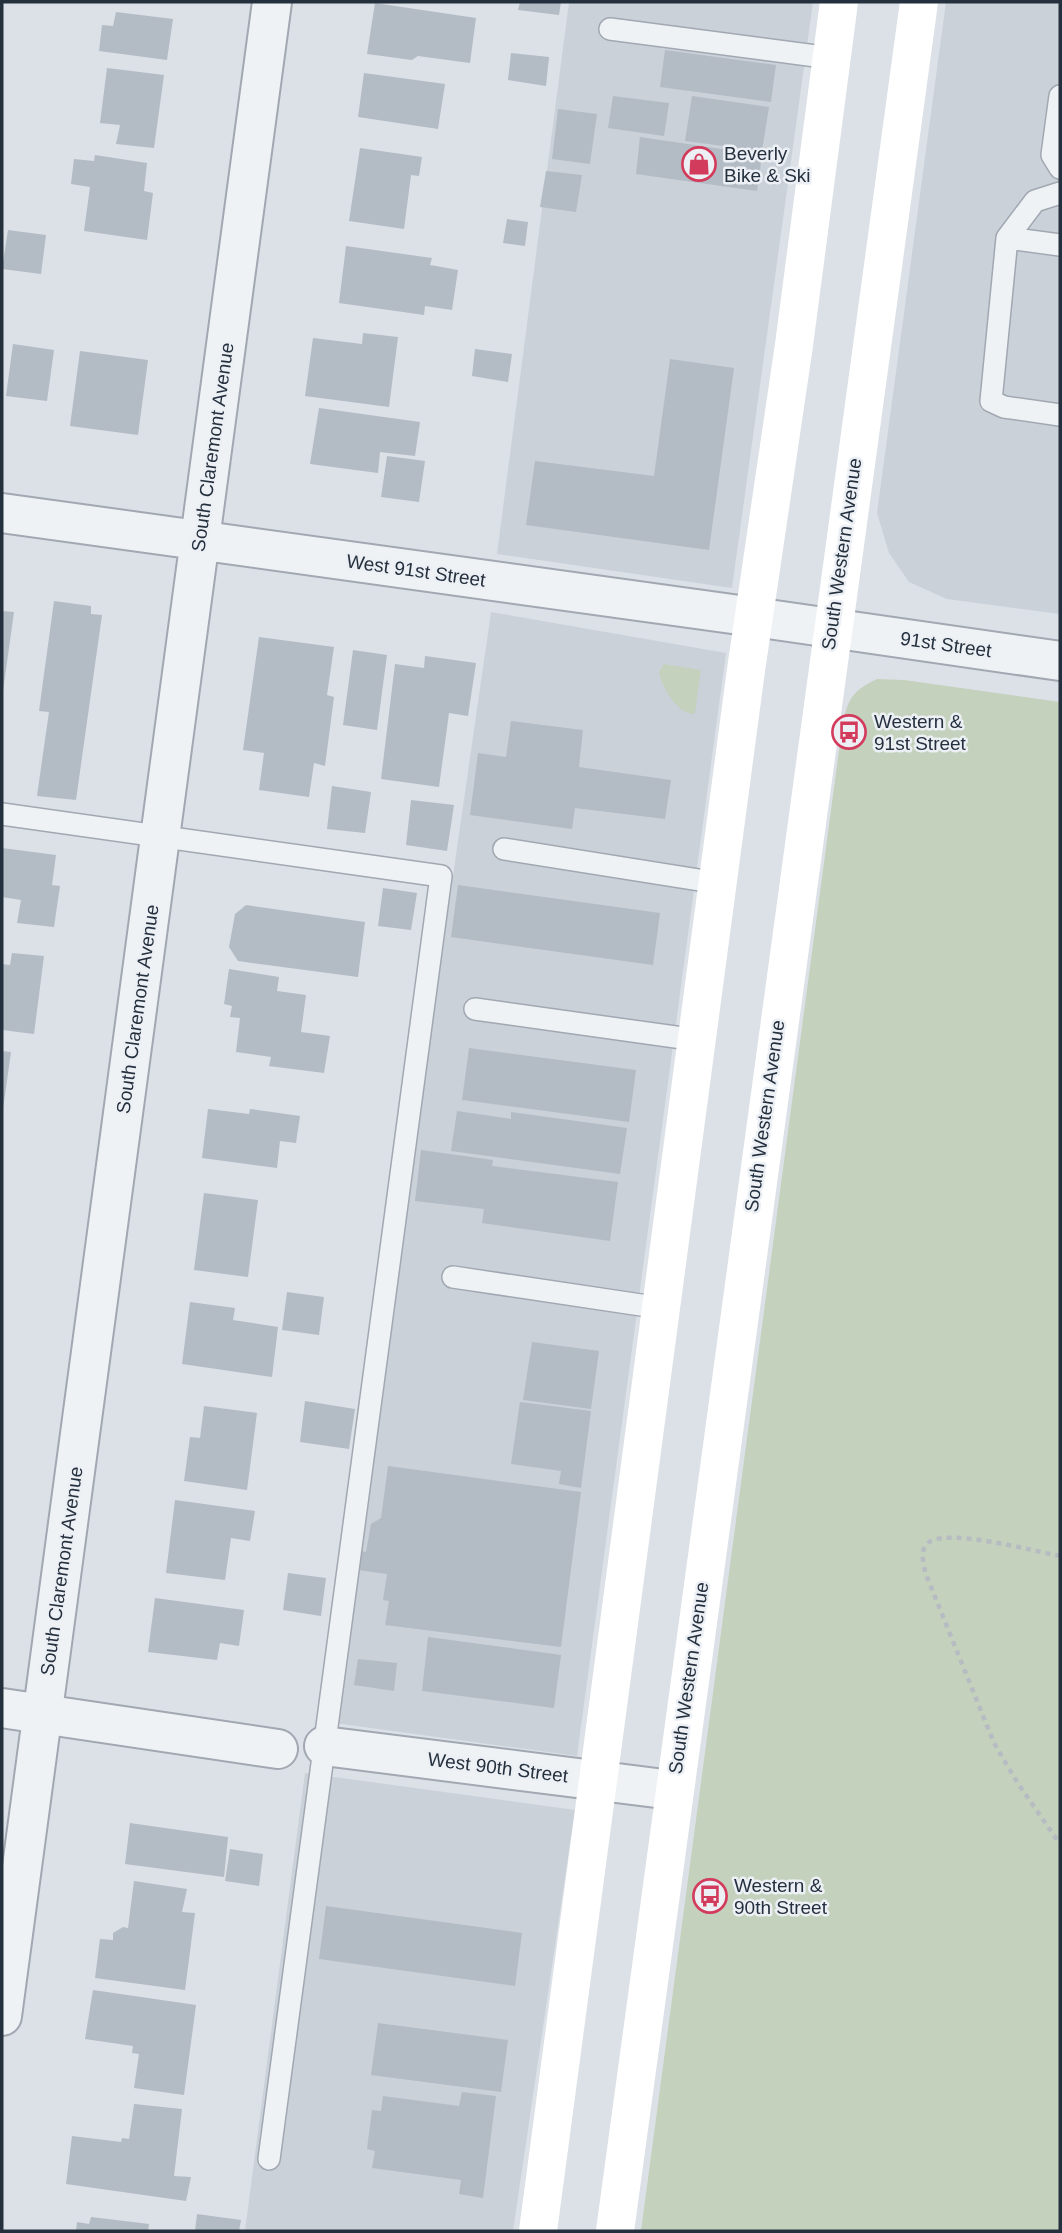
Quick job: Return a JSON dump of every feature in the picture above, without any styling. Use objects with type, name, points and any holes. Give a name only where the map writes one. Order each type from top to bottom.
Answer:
[{"type":"main road","points":[[538,2231],[839,2]]},
{"type":"main road","name":"South Western Avenue","points":[[615,2231],[672,1790],[919,2]]},
{"type":"street","name":"South Claremont Avenue","points":[[2,2016],[272,2]]},
{"type":"street","name":"West 91st Street","points":[[2,513],[831,628]]},
{"type":"street","name":"91st Street","points":[[831,628],[1060,661]]},
{"type":"street","points":[[2,1708],[278,1749]]},
{"type":"street","name":"West 90th Street","points":[[324,1746],[672,1790]]},
{"type":"lane","points":[[610,29],[831,58]]},
{"type":"lane","points":[[1060,96],[1052,155],[1060,169]]},
{"type":"lane","points":[[1060,193],[1035,201],[1007,238],[990,401],[1004,407],[1060,415]]},
{"type":"lane","points":[[1007,238],[1060,245]]},
{"type":"lane","points":[[2,814],[442,876],[268,2159]]},
{"type":"lane","points":[[504,849],[718,883]]},
{"type":"lane","points":[[475,1009],[697,1040]]},
{"type":"lane","points":[[453,1277],[661,1308]]},
{"type":"path","points":[[1060,1556],[959,1537],[933,1540],[926,1545],[923,1554],[925,1572],[994,1743],[1060,1844]]},
{"type":"shaded area","points":[[569,2],[813,2],[732,588],[497,554]]},
{"type":"shaded area","points":[[946,2],[1060,2],[1060,614],[947,599],[909,582],[889,553],[877,513]]},
{"type":"shaded area","points":[[491,612],[726,653],[577,1756],[327,1722],[441,876],[453,876]]},
{"type":"shaded area","points":[[305,1773],[575,1810],[513,2231],[245,2231]]},
{"type":"green space","points":[[664,664],[701,670],[695,713],[687,713],[667,691],[659,672]]},
{"type":"green space","points":[[877,679],[904,680],[1060,702],[1060,2231],[641,2231],[842,728],[852,698],[861,688]]},
{"type":"building","points":[[520,2],[561,2],[559,15],[518,10]]},
{"type":"building","points":[[375,3],[476,18],[470,63],[418,56],[412,60],[367,54]]},
{"type":"building","points":[[116,12],[173,19],[167,60],[99,51],[102,25],[113,26]]},
{"type":"building","points":[[665,50],[776,65],[771,102],[660,87]]},
{"type":"building","points":[[511,53],[549,57],[546,86],[508,80]]},
{"type":"building","points":[[107,68],[164,75],[154,148],[116,144],[120,125],[100,123]]},
{"type":"building","points":[[364,73],[445,84],[438,129],[358,117]]},
{"type":"building","points":[[613,96],[669,103],[664,136],[608,128]]},
{"type":"building","points":[[692,96],[769,107],[762,151],[685,141]]},
{"type":"building","points":[[558,109],[597,114],[590,164],[552,159]]},
{"type":"building","name":"Beverly Bike & Ski","points":[[640,137],[762,155],[757,191],[636,174]]},
{"type":"building","points":[[360,148],[422,157],[419,176],[411,175],[404,229],[349,221]]},
{"type":"building","points":[[95,155],[147,163],[144,191],[153,193],[147,240],[84,231],[90,187],[71,184],[74,159],[94,161]]},
{"type":"building","points":[[546,171],[582,175],[576,212],[540,207]]},
{"type":"building","points":[[507,219],[528,222],[525,246],[503,243]]},
{"type":"building","points":[[8,230],[46,235],[41,274],[2,269]]},
{"type":"building","points":[[346,246],[432,258],[430,265],[458,270],[452,310],[425,306],[424,315],[339,303]]},
{"type":"building","points":[[363,333],[398,337],[389,407],[305,396],[313,338],[362,344]]},
{"type":"building","points":[[13,344],[54,350],[47,401],[6,396]]},
{"type":"building","points":[[475,349],[512,354],[508,382],[472,376]]},
{"type":"building","points":[[80,351],[148,360],[138,435],[70,426]]},
{"type":"building","points":[[670,359],[734,368],[709,550],[526,525],[535,461],[654,476]]},
{"type":"building","points":[[319,408],[420,422],[415,456],[380,452],[378,473],[310,464]]},
{"type":"building","points":[[387,456],[425,461],[419,502],[381,497]]},
{"type":"building","points":[[54,601],[91,606],[91,614],[102,615],[76,800],[37,796],[49,712],[39,711]]},
{"type":"building","points":[[2,611],[14,612],[3,691],[2,691]]},
{"type":"building","points":[[259,637],[334,647],[327,695],[334,697],[325,766],[314,763],[309,797],[259,790],[264,753],[243,750]]},
{"type":"building","points":[[353,650],[387,655],[377,730],[343,725]]},
{"type":"building","points":[[425,656],[476,663],[468,716],[449,713],[439,787],[381,779],[395,664],[424,668]]},
{"type":"building","points":[[511,721],[583,730],[579,767],[671,780],[665,819],[575,808],[572,829],[470,815],[478,753],[506,757]]},
{"type":"building","points":[[332,786],[371,792],[365,833],[327,829]]},
{"type":"building","points":[[411,800],[454,805],[447,851],[406,845]]},
{"type":"building","points":[[2,848],[56,855],[52,885],[60,886],[54,927],[17,923],[21,900],[2,897]]},
{"type":"building","points":[[458,885],[660,913],[653,965],[451,937]]},
{"type":"building","points":[[383,888],[417,893],[411,930],[378,926]]},
{"type":"building","points":[[246,905],[365,922],[358,977],[238,961],[229,947],[235,914]]},
{"type":"building","points":[[12,953],[44,956],[34,1034],[2,1030],[2,964],[10,965]]},
{"type":"building","points":[[229,969],[279,977],[277,991],[306,995],[301,1032],[330,1036],[324,1073],[269,1066],[271,1057],[236,1052],[240,1018],[230,1017],[232,1006],[224,1004]]},
{"type":"building","points":[[469,1048],[636,1070],[629,1122],[462,1100]]},
{"type":"building","points":[[2,1051],[11,1052],[3,1109],[2,1109]]},
{"type":"building","points":[[208,1109],[249,1114],[250,1109],[300,1116],[296,1143],[280,1141],[277,1168],[202,1158]]},
{"type":"building","points":[[457,1111],[511,1119],[511,1112],[627,1128],[620,1174],[451,1151]]},
{"type":"building","points":[[421,1150],[493,1160],[492,1166],[618,1182],[610,1241],[482,1223],[484,1209],[415,1201]]},
{"type":"building","points":[[204,1193],[258,1200],[248,1277],[194,1270]]},
{"type":"building","points":[[287,1292],[324,1297],[319,1335],[282,1330]]},
{"type":"building","points":[[190,1302],[235,1308],[233,1320],[278,1327],[272,1377],[182,1364]]},
{"type":"building","points":[[532,1342],[599,1351],[591,1409],[523,1400]]},
{"type":"building","points":[[305,1401],[355,1409],[349,1449],[300,1442]]},
{"type":"building","points":[[520,1402],[591,1411],[581,1488],[559,1484],[561,1471],[511,1464]]},
{"type":"building","points":[[204,1406],[257,1413],[247,1490],[184,1481],[190,1437],[200,1438]]},
{"type":"building","points":[[388,1466],[581,1492],[561,1647],[385,1625],[389,1601],[383,1600],[387,1574],[358,1570],[361,1551],[366,1552],[371,1524],[381,1518]]},
{"type":"building","points":[[175,1500],[255,1511],[250,1541],[231,1538],[225,1580],[166,1573]]},
{"type":"building","points":[[288,1573],[326,1578],[321,1616],[283,1610]]},
{"type":"building","points":[[155,1598],[244,1610],[239,1646],[220,1643],[217,1660],[148,1652]]},
{"type":"building","points":[[428,1637],[561,1655],[554,1708],[422,1691]]},
{"type":"building","points":[[358,1659],[397,1663],[394,1691],[354,1685]]},
{"type":"building","points":[[130,1823],[228,1837],[224,1877],[125,1864]]},
{"type":"building","points":[[230,1849],[263,1854],[259,1886],[225,1881]]},
{"type":"building","points":[[134,1881],[187,1889],[182,1912],[195,1913],[185,1990],[95,1978],[100,1939],[113,1940],[113,1933],[123,1927],[128,1928]]},
{"type":"building","points":[[326,1906],[522,1933],[515,1986],[319,1959]]},
{"type":"building","points":[[93,1990],[196,2005],[184,2095],[134,2088],[139,2054],[132,2053],[133,2046],[85,2039]]},
{"type":"building","points":[[378,2023],[508,2040],[501,2092],[371,2075]]},
{"type":"building","points":[[462,2092],[496,2096],[483,2198],[459,2194],[461,2180],[372,2168],[375,2151],[367,2149],[372,2110],[381,2111],[383,2096],[459,2106]]},
{"type":"building","points":[[134,2104],[182,2109],[174,2176],[191,2177],[186,2201],[66,2184],[72,2136],[121,2142],[122,2138],[129,2139]]},
{"type":"building","points":[[197,2214],[241,2220],[239,2231],[195,2231]]},
{"type":"building","points":[[91,2217],[149,2224],[148,2231],[76,2231],[77,2222],[89,2224]]},
{"type":"place","name":"Beverly Bike & Ski","points":[[699,164]]},
{"type":"place","name":"Western & 91st Street","points":[[849,732]]},
{"type":"place","name":"Western & 90th Street","points":[[710,1896]]}]
